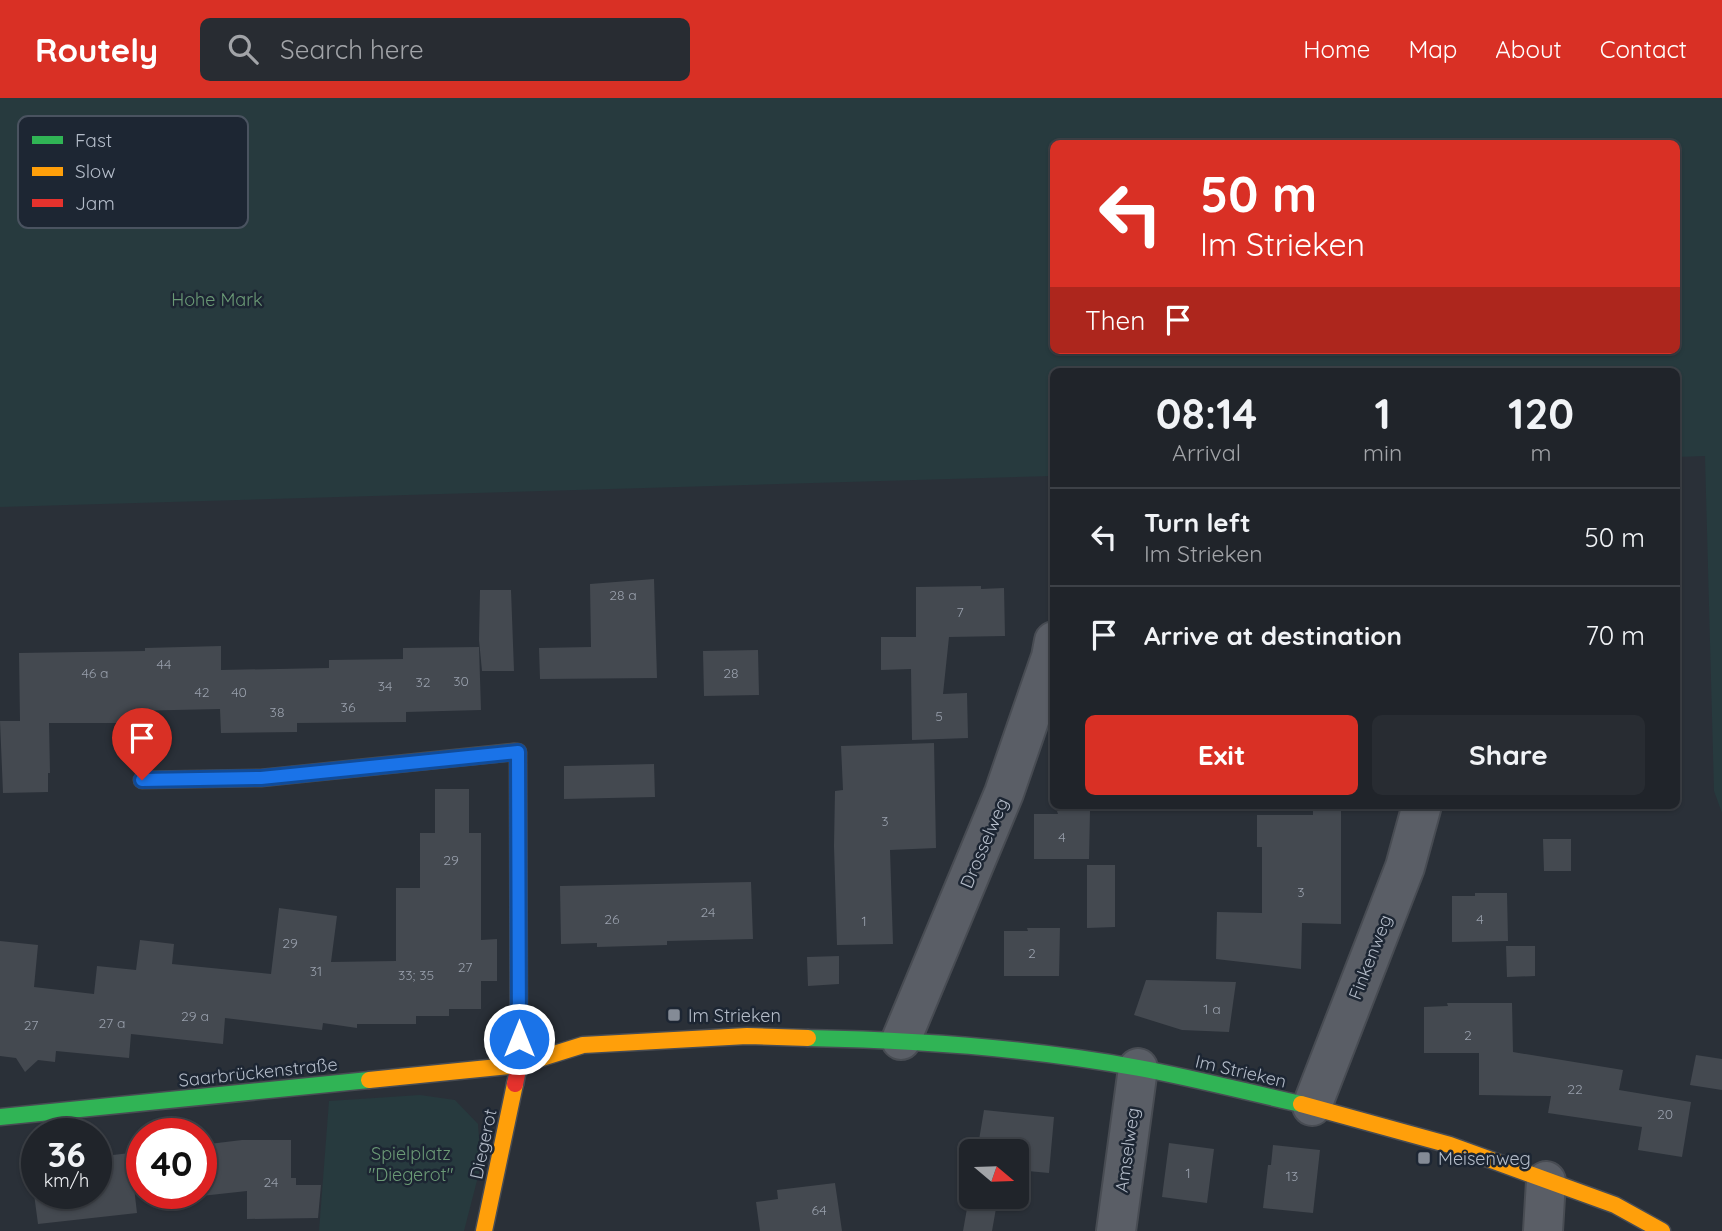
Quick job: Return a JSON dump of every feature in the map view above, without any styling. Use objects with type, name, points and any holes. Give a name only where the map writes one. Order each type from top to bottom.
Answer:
[{"type":"street","name":"Drosselweg","points":[[901,1040],[1004,793],[1050,660]]},
{"type":"street","points":[[142,780],[261,778],[518,752],[520,1065]]},
{"type":"street","name":"Finkenweg","points":[[1312,1107],[1405,867],[1421,809]]},
{"type":"street","name":"Im Strieken","points":[[520,1065],[583,1045],[747,1036],[901,1040],[1011,1050],[1138,1068],[1312,1107],[1439,1142],[1615,1205],[1662,1231]]},
{"type":"street","name":"Saarbrückenstraße","points":[[0,1117],[520,1065]]},
{"type":"street","name":"Diegerot","points":[[484,1231],[520,1065]]},
{"type":"street","name":"Amselweg","points":[[1116,1231],[1138,1068]]},
{"type":"street","points":[[1543,1231],[1546,1181]]},
{"type":"green space","name":"Hohe Mark","points":[[0,98],[1722,98],[1722,813],[1714,791],[1705,456],[1680,457],[1680,368],[1050,368],[1050,476],[0,507]]},
{"type":"green space","name":"Spielplatz \"Diegerot\"","points":[[420,1095],[455,1100],[478,1124],[481,1165],[464,1231],[319,1231],[329,1101]]},
{"type":"building","points":[[654,579],[657,678],[540,679],[539,648],[591,647],[590,584]]},
{"type":"building","points":[[981,586],[981,589],[1004,588],[1005,636],[949,637],[943,694],[967,693],[968,738],[912,740],[911,669],[881,670],[881,637],[916,637],[916,587]]},
{"type":"building","points":[[480,590],[511,590],[514,671],[482,671],[479,640]]},
{"type":"building","points":[[221,646],[221,670],[329,668],[329,660],[403,659],[403,648],[479,647],[481,710],[406,712],[406,722],[297,723],[297,732],[221,733],[220,709],[129,711],[129,723],[49,723],[48,792],[3,793],[0,721],[20,721],[19,653],[145,651],[145,648]]},
{"type":"building","points":[[758,650],[759,695],[704,696],[703,651]]},
{"type":"building","points":[[934,743],[936,848],[890,850],[893,944],[837,945],[835,791],[843,790],[841,746]]},
{"type":"building","points":[[654,764],[655,797],[564,799],[564,766]]},
{"type":"building","points":[[435,789],[469,789],[469,833],[481,833],[481,940],[497,939],[497,981],[481,981],[481,1009],[449,1009],[449,1016],[416,1016],[416,1024],[357,1024],[357,1028],[323,1023],[322,1030],[225,1018],[223,1044],[131,1034],[129,1058],[56,1051],[55,1062],[38,1060],[25,1072],[16,1058],[0,1056],[0,941],[38,945],[34,987],[94,994],[97,966],[136,970],[140,940],[174,944],[172,964],[271,974],[279,908],[337,916],[331,962],[396,961],[396,888],[420,888],[420,833],[435,833]]},
{"type":"building","points":[[1313,809],[1341,809],[1341,924],[1302,923],[1301,969],[1216,959],[1217,912],[1262,913],[1262,847],[1257,847],[1257,815],[1313,815]]},
{"type":"building","points":[[1057,811],[1090,811],[1089,859],[1034,859],[1034,814],[1058,814]]},
{"type":"building","points":[[1543,839],[1571,839],[1571,871],[1544,871]]},
{"type":"building","points":[[1087,865],[1115,865],[1115,927],[1087,928]]},
{"type":"building","points":[[751,882],[753,939],[667,941],[667,945],[597,947],[597,943],[561,944],[560,886]]},
{"type":"building","points":[[1475,893],[1507,893],[1508,941],[1452,942],[1452,896],[1475,896]]},
{"type":"building","points":[[1027,928],[1060,928],[1059,976],[1004,976],[1004,931],[1028,931]]},
{"type":"building","points":[[1506,946],[1535,946],[1535,976],[1507,977]]},
{"type":"building","points":[[839,956],[839,984],[808,986],[807,957]]},
{"type":"building","points":[[1146,980],[1236,982],[1229,1032],[1182,1030],[1134,1015]]},
{"type":"building","points":[[1447,1003],[1512,1003],[1513,1052],[1623,1070],[1619,1090],[1691,1102],[1682,1157],[1638,1150],[1642,1127],[1548,1113],[1551,1096],[1479,1095],[1479,1053],[1424,1053],[1424,1007],[1448,1006]]},
{"type":"building","points":[[1696,1055],[1722,1059],[1722,1090],[1690,1085]]},
{"type":"building","points":[[984,1110],[1054,1117],[1049,1173],[1029,1171],[1029,1139],[979,1139]]},
{"type":"building","points":[[291,1140],[291,1178],[296,1178],[296,1185],[321,1185],[318,1218],[247,1219],[247,1191],[217,1194],[217,1143]]},
{"type":"building","points":[[1169,1143],[1214,1149],[1207,1203],[1162,1197]]},
{"type":"building","points":[[1273,1145],[1320,1150],[1313,1213],[1263,1208]]},
{"type":"building","points":[[126,1153],[126,1209],[137,1209],[137,1213],[38,1224],[36,1209],[112,1209],[112,1155]]},
{"type":"building","points":[[835,1183],[842,1231],[760,1231],[756,1202],[778,1199],[777,1190]]},
{"type":"building","points":[[967,1209],[996,1209],[992,1231],[963,1231]]},
{"type":"traffic: fast","points":[[142,780],[261,778],[514,752]]},
{"type":"traffic: fast","points":[[808,1038],[933,1043],[1057,1055],[1159,1072],[1301,1104]]},
{"type":"traffic: fast","points":[[0,1117],[369,1080]]},
{"type":"traffic: slow","points":[[369,1080],[519,1065],[583,1045],[747,1036],[808,1038]]},
{"type":"traffic: slow","points":[[484,1231],[515,1084]]},
{"type":"traffic: slow","points":[[1301,1104],[1450,1145],[1615,1205],[1662,1231]]},
{"type":"traffic: jam","points":[[514,752],[518,752],[519,1065],[515,1084]]},
{"type":"place","name":"Im Strieken","points":[[674,1015]]},
{"type":"place","name":"Meisenweg","points":[[1424,1158]]},
{"type":"route","points":[[142,780],[261,778],[518,752],[519,1039]]}]
